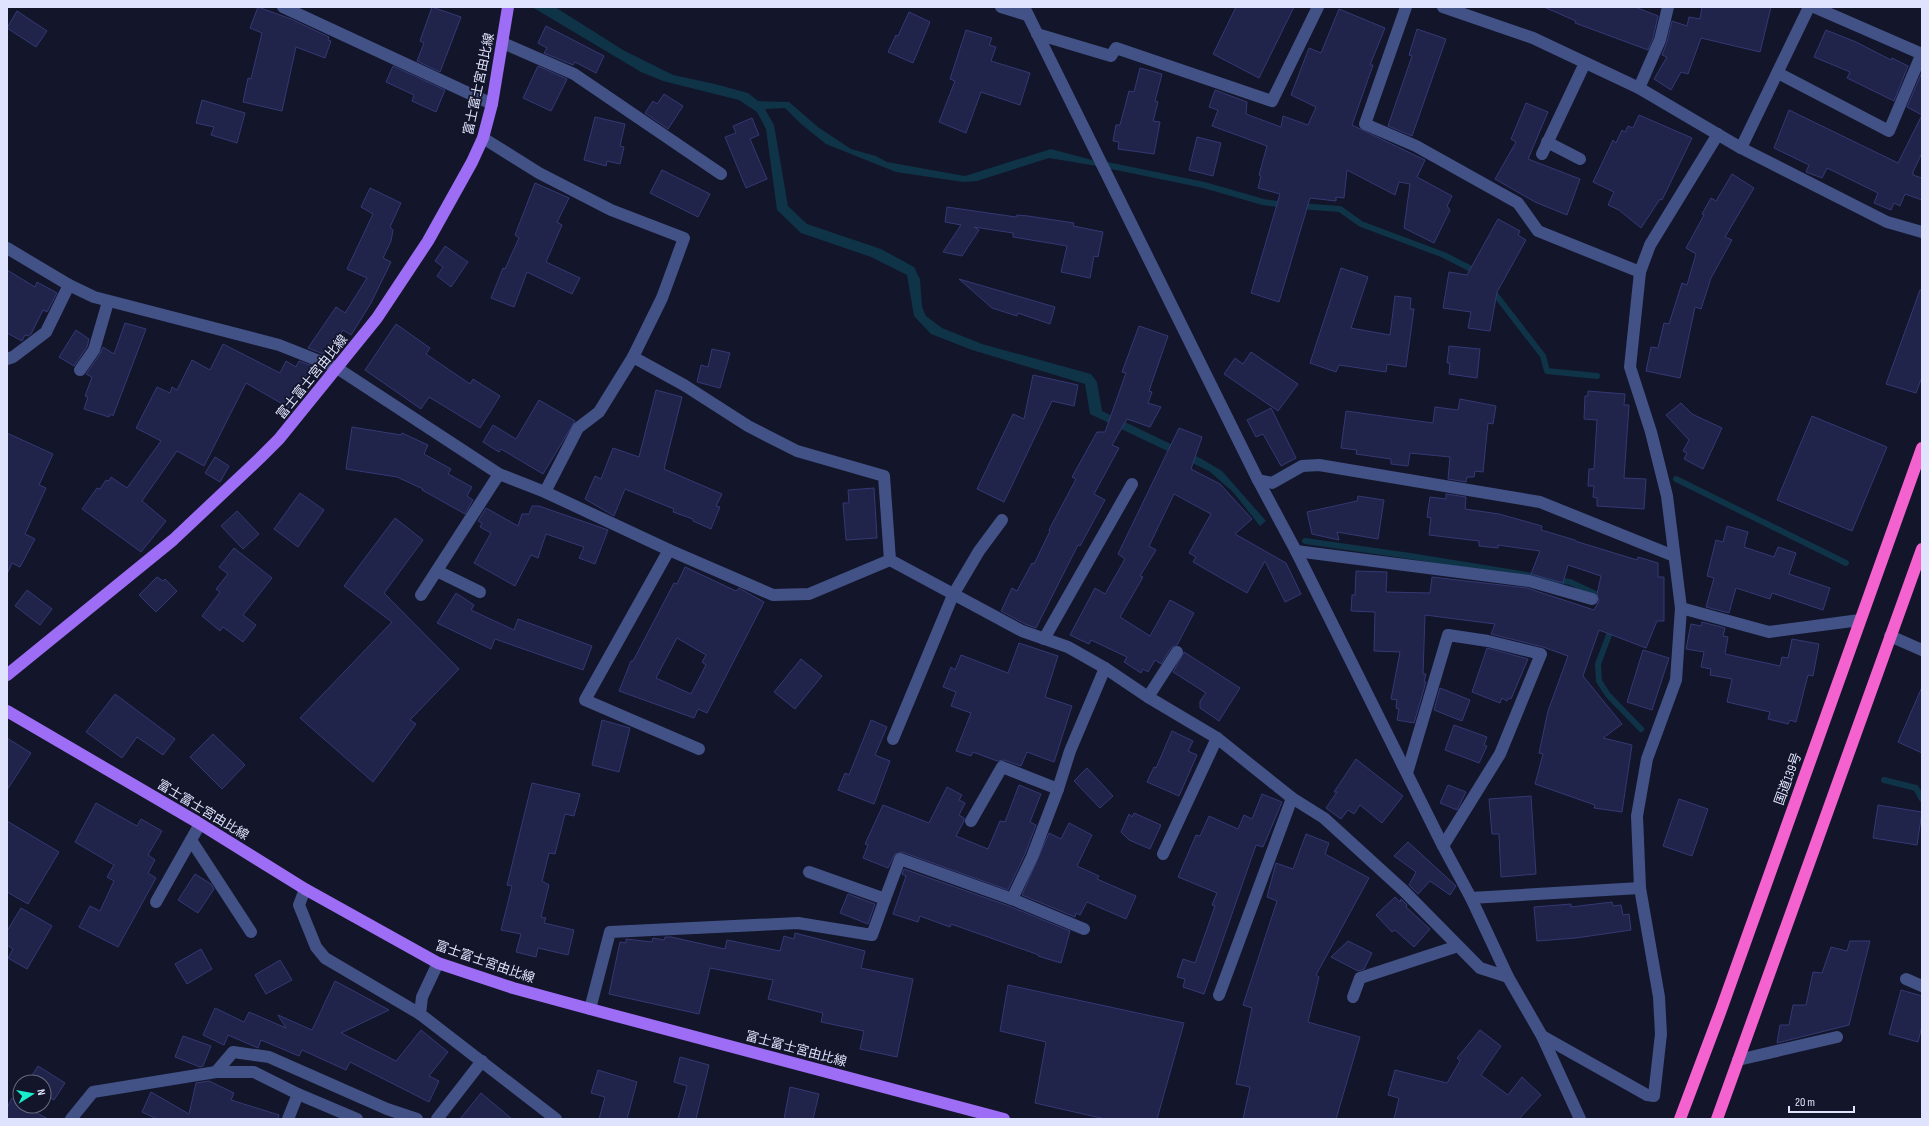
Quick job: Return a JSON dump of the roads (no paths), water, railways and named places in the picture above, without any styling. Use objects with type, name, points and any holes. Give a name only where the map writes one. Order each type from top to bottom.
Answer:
[{"type":"highway","name":"国道139号","points":[[1680,1119],[1721,1010],[1922,448]]},
{"type":"highway","points":[[1717,1119],[1922,549]]},
{"type":"main road","name":"富士富士宮由比線","points":[[7,675],[173,540],[279,439],[377,318],[428,241],[472,162],[483,138],[492,104],[508,7]]},
{"type":"main road","name":"富士富士宮由比線","points":[[7,711],[200,824],[305,889],[438,963],[513,988],[590,1010],[1004,1119]]},
{"type":"street","points":[[283,7],[492,104]]},
{"type":"street","points":[[1001,7],[1025,11],[1037,34],[1095,154],[1258,480],[1296,552],[1443,846],[1471,898],[1508,977],[1542,1036],[1580,1119]]},
{"type":"street","points":[[1037,34],[1111,56],[1116,48],[1272,101],[1318,7]]},
{"type":"street","points":[[1406,7],[1365,124],[1416,146],[1518,203],[1538,231],[1640,272]]},
{"type":"street","points":[[1443,7],[1533,38],[1639,88],[1740,148],[1888,222],[1922,232]]},
{"type":"street","points":[[1639,88],[1660,40],[1668,7]]},
{"type":"street","points":[[1740,148],[1809,7]]},
{"type":"street","points":[[1778,73],[1889,131],[1922,54],[1814,7]]},
{"type":"street","points":[[502,43],[574,74],[721,174]]},
{"type":"street","points":[[1542,154],[1585,63]]},
{"type":"street","points":[[1542,1036],[1647,1095],[1654,1096],[1661,1034],[1659,997],[1640,888],[1637,816],[1647,759],[1676,680],[1681,608],[1667,496],[1651,432],[1630,366],[1640,272],[1650,245],[1718,134]]},
{"type":"street","points":[[483,138],[539,173],[611,210],[684,238],[662,298],[633,357],[599,412],[578,428],[545,492]]},
{"type":"street","points":[[1547,142],[1580,159]]},
{"type":"street","points":[[7,248],[69,285],[108,302],[279,345],[337,368],[500,474],[545,492],[669,550],[773,595],[809,594],[890,560]]},
{"type":"street","points":[[7,359],[13,357],[46,332],[69,285]]},
{"type":"street","points":[[80,370],[94,350],[108,302]]},
{"type":"street","points":[[633,357],[684,385],[748,426],[797,451],[884,476],[890,560]]},
{"type":"street","points":[[1258,480],[1272,483],[1302,466],[1319,465],[1540,502],[1674,556]]},
{"type":"street","points":[[421,594],[500,474]]},
{"type":"street","points":[[1044,639],[1132,484]]},
{"type":"street","points":[[893,739],[953,594],[979,551],[1002,520]]},
{"type":"street","points":[[669,550],[585,700],[699,749]]},
{"type":"street","points":[[1296,552],[1529,581],[1592,599]]},
{"type":"street","points":[[890,560],[1022,632],[1068,647],[1105,668],[1148,697],[1217,738],[1292,798],[1324,818],[1403,890],[1480,968],[1508,977]]},
{"type":"street","points":[[437,571],[480,592]]},
{"type":"street","points":[[1681,608],[1769,632],[1860,620]]},
{"type":"street","points":[[1407,773],[1448,635],[1488,641],[1541,654],[1500,754],[1443,846]]},
{"type":"street","points":[[1890,636],[1922,650]]},
{"type":"street","points":[[1148,697],[1177,652]]},
{"type":"street","points":[[1012,899],[1032,857],[1058,789],[1070,751],[1105,668]]},
{"type":"street","points":[[1163,854],[1217,738]]},
{"type":"street","points":[[971,822],[1002,767],[1058,789]]},
{"type":"street","points":[[1219,995],[1292,798]]},
{"type":"street","points":[[156,902],[200,824]]},
{"type":"street","points":[[191,840],[251,932]]},
{"type":"street","points":[[590,1010],[610,932],[798,923],[872,935],[900,859],[1012,899],[1084,929]]},
{"type":"street","points":[[809,872],[885,898]]},
{"type":"street","points":[[1471,898],[1640,888]]},
{"type":"street","points":[[305,889],[299,905],[316,947],[325,958],[420,1014],[556,1119]]},
{"type":"street","points":[[1353,998],[1360,978],[1458,946]]},
{"type":"street","points":[[420,1014],[422,998],[438,963]]},
{"type":"street","points":[[1906,979],[1922,986]]},
{"type":"street","points":[[1738,1060],[1837,1036]]},
{"type":"street","points":[[216,1072],[233,1052],[269,1057],[373,1103],[417,1119]]},
{"type":"street","points":[[437,1119],[482,1061]]},
{"type":"street","points":[[71,1119],[93,1092],[216,1072],[254,1072],[298,1094],[357,1119]]},
{"type":"street","points":[[288,1119],[298,1094]]},
{"type":"water","points":[[532,7],[555,7],[623,50],[673,75],[748,93],[758,101],[789,102],[818,127],[851,149],[876,156],[887,162],[965,176],[1051,149],[1092,160],[1097,166],[1049,158],[977,181],[963,182],[896,172],[826,144],[801,124],[785,108],[765,109],[774,125],[788,206],[807,224],[881,249],[914,267],[920,279],[922,307],[926,316],[942,328],[982,344],[1091,374],[1097,382],[1102,411],[1200,458],[1222,471],[1266,521],[1260,526],[1233,492],[1209,471],[1090,414],[1085,384],[972,350],[931,334],[914,316],[907,275],[871,257],[801,233],[777,210],[766,129],[757,112],[739,100],[663,81],[641,72]]},
{"type":"waterway","points":[[1102,164],[1204,185],[1263,202],[1284,205]]},
{"type":"waterway","points":[[1299,206],[1340,209],[1361,224],[1444,255],[1477,272]]},
{"type":"waterway","points":[[1492,290],[1543,356],[1547,371],[1597,376]]},
{"type":"waterway","points":[[1676,479],[1846,563]]},
{"type":"waterway","points":[[1305,541],[1410,556],[1570,582],[1600,596],[1602,599]]},
{"type":"waterway","points":[[1612,627],[1598,664],[1599,681],[1608,695],[1641,729]]},
{"type":"waterway","points":[[1884,780],[1916,788],[1922,799]]}]
